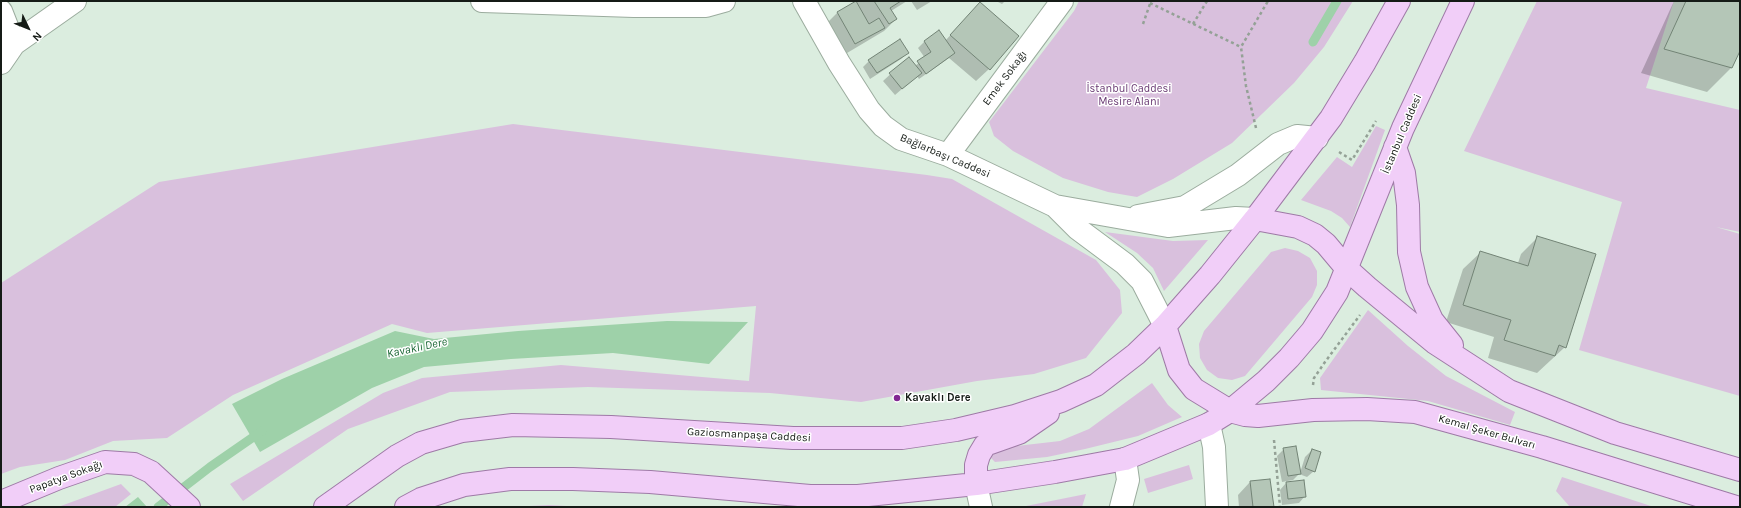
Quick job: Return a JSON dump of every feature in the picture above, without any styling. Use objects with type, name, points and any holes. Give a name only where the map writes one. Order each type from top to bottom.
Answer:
[{"type":"main road","points":[[1399,1],[1362,68],[1317,138],[1255,219],[1298,227],[1315,235],[1334,251],[1347,269],[1435,343],[1509,391],[1545,407],[1615,433],[1740,470]]},
{"type":"main road","name":"İstanbul Caddesi","points":[[1230,411],[1266,381],[1312,331],[1337,292],[1399,137],[1463,1]]},
{"type":"main road","points":[[1399,137],[1408,204],[1409,252],[1417,287],[1432,320],[1466,364]]},
{"type":"main road","name":"Gaziosmanpaşa Caddesi","points":[[325,507],[397,456],[421,443],[462,431],[521,425],[611,427],[793,438],[902,438],[956,430],[1015,416],[1061,401],[1096,385],[1136,354],[1165,326],[1255,219]]},
{"type":"main road","name":"Kemal Şeker Bulvarı","points":[[1165,326],[1179,370],[1194,389],[1230,411],[1245,415],[1258,416],[1314,410],[1367,409],[1415,412],[1535,445],[1736,507]]},
{"type":"main road","points":[[976,484],[976,465],[979,455],[985,445],[1019,432],[1042,419],[1061,401]]},
{"type":"main road","points":[[406,507],[421,499],[464,485],[510,479],[573,478],[650,482],[818,496],[858,496],[976,484],[1055,472],[1125,459],[1209,424],[1230,411]]},
{"type":"main road","name":"Papatya Sokağı","points":[[1,502],[59,478],[105,462],[134,464],[151,472],[189,507]]},
{"type":"street","points":[[1,63],[14,44],[75,1]]},
{"type":"street","points":[[482,1],[641,6],[706,6],[724,1]]},
{"type":"street","name":"Bağlarbaşı Caddesi","points":[[804,1],[839,63],[868,110],[883,126],[901,139],[948,155],[1055,206]]},
{"type":"street","name":"Emek Sokağı","points":[[948,155],[1062,1]]},
{"type":"street","points":[[1,11],[14,44]]},
{"type":"street","points":[[1126,218],[1185,207],[1238,176],[1278,144],[1297,136],[1317,138]]},
{"type":"street","points":[[1055,206],[1168,226],[1236,218],[1255,219]]},
{"type":"street","points":[[1055,206],[1078,229],[1125,264],[1142,281],[1165,326]]},
{"type":"street","points":[[1209,424],[1214,447],[1217,507]]},
{"type":"street","points":[[1121,507],[1128,480],[1125,459]]},
{"type":"street","points":[[976,484],[981,507]]},
{"type":"path","points":[[1193,24],[1207,1]]},
{"type":"path","points":[[1262,156],[1246,86],[1240,47],[1268,1]]},
{"type":"path","points":[[1144,24],[1150,2],[1240,47]]},
{"type":"path","points":[[1317,138],[1352,160],[1377,119],[1399,137]]},
{"type":"path","points":[[1314,410],[1312,390],[1314,378],[1376,294]]},
{"type":"path","points":[[1275,414],[1274,442],[1280,507]]},
{"type":"green space","name":"İstanbul Caddesi Mesire Alanı","points":[[1079,1],[1353,1],[1324,47],[1294,83],[1232,143],[1173,179],[1137,197],[1108,192],[1063,178],[1013,151],[994,136],[989,122],[1074,11]]},
{"type":"green space","points":[[1537,1],[1674,1],[1646,88],[1740,110],[1740,232],[1716,227],[1740,234],[1740,396],[1579,350],[1622,202],[1464,151]]},
{"type":"green space","points":[[513,124],[952,179],[1096,260],[1120,290],[1122,313],[1086,358],[1034,374],[977,381],[861,402],[770,393],[588,387],[450,392],[348,429],[243,501],[230,484],[383,393],[422,378],[561,365],[749,381],[756,306],[427,333],[392,324],[233,395],[167,438],[113,441],[65,460],[20,467],[1,474],[1,283],[159,182]]},
{"type":"green space","points":[[1376,126],[1385,130],[1350,227],[1342,218],[1331,211],[1301,200],[1337,157],[1352,167]]},
{"type":"green space","points":[[1105,232],[1173,241],[1208,240],[1164,291],[1153,268],[1137,253]]},
{"type":"green space","points":[[1285,248],[1298,251],[1310,258],[1317,271],[1317,285],[1312,297],[1245,376],[1232,380],[1218,378],[1207,370],[1200,358],[1199,344],[1204,331],[1271,252]]},
{"type":"green space","points":[[1368,310],[1408,346],[1446,376],[1515,412],[1510,425],[1428,401],[1321,390],[1320,378]]},
{"type":"green space","points":[[1152,383],[1168,405],[1182,417],[1138,436],[1085,449],[1047,457],[995,462],[991,458],[993,452],[999,448],[1060,441],[1089,429]]},
{"type":"green space","points":[[1189,465],[1193,479],[1148,493],[1144,479]]},
{"type":"green space","points":[[1562,477],[1654,507],[1570,507],[1556,491]]},
{"type":"green space","points":[[121,484],[131,494],[115,507],[58,507]]},
{"type":"green space","points":[[1086,494],[1082,507],[1021,507]]},
{"type":"green space","points":[[549,505],[584,507],[510,507]]},
{"type":"water","points":[[667,321],[748,322],[709,364],[613,353],[511,359],[424,367],[372,388],[260,452],[232,404],[282,379],[395,331],[434,339],[518,331]]},
{"type":"water","points":[[138,497],[147,507],[125,507]]},
{"type":"building","points":[[856,1],[869,24],[879,18],[885,28],[855,44],[837,12]]},
{"type":"building","points":[[874,1],[901,1],[890,8],[897,19],[889,24]]},
{"type":"building","points":[[1686,1],[1740,1],[1740,51],[1732,68],[1664,49]]},
{"type":"building","points":[[980,2],[1019,36],[990,70],[950,35]]},
{"type":"building","points":[[939,30],[955,53],[926,74],[917,61],[931,52],[924,41]]},
{"type":"building","points":[[900,39],[909,53],[877,73],[868,60]]},
{"type":"building","points":[[909,57],[922,73],[902,89],[889,73]]},
{"type":"building","points":[[1537,236],[1596,254],[1566,348],[1559,345],[1555,356],[1504,340],[1511,320],[1463,305],[1480,251],[1528,266]]},
{"type":"building","points":[[1296,446],[1301,474],[1288,476],[1283,448]]},
{"type":"building","points":[[1312,449],[1321,452],[1315,472],[1305,468]]},
{"type":"building","points":[[1270,479],[1274,507],[1253,507],[1250,481]]},
{"type":"building","points":[[1304,480],[1306,497],[1288,499],[1286,482]]},
{"type":"waterway","name":"Kavaklı Dere","points":[[1313,42],[1337,1]]},
{"type":"waterway","name":"Kavaklı Dere","points":[[158,507],[210,467],[262,431]]},
{"type":"place","name":"Kavaklı Dere","points":[[897,398]]}]
